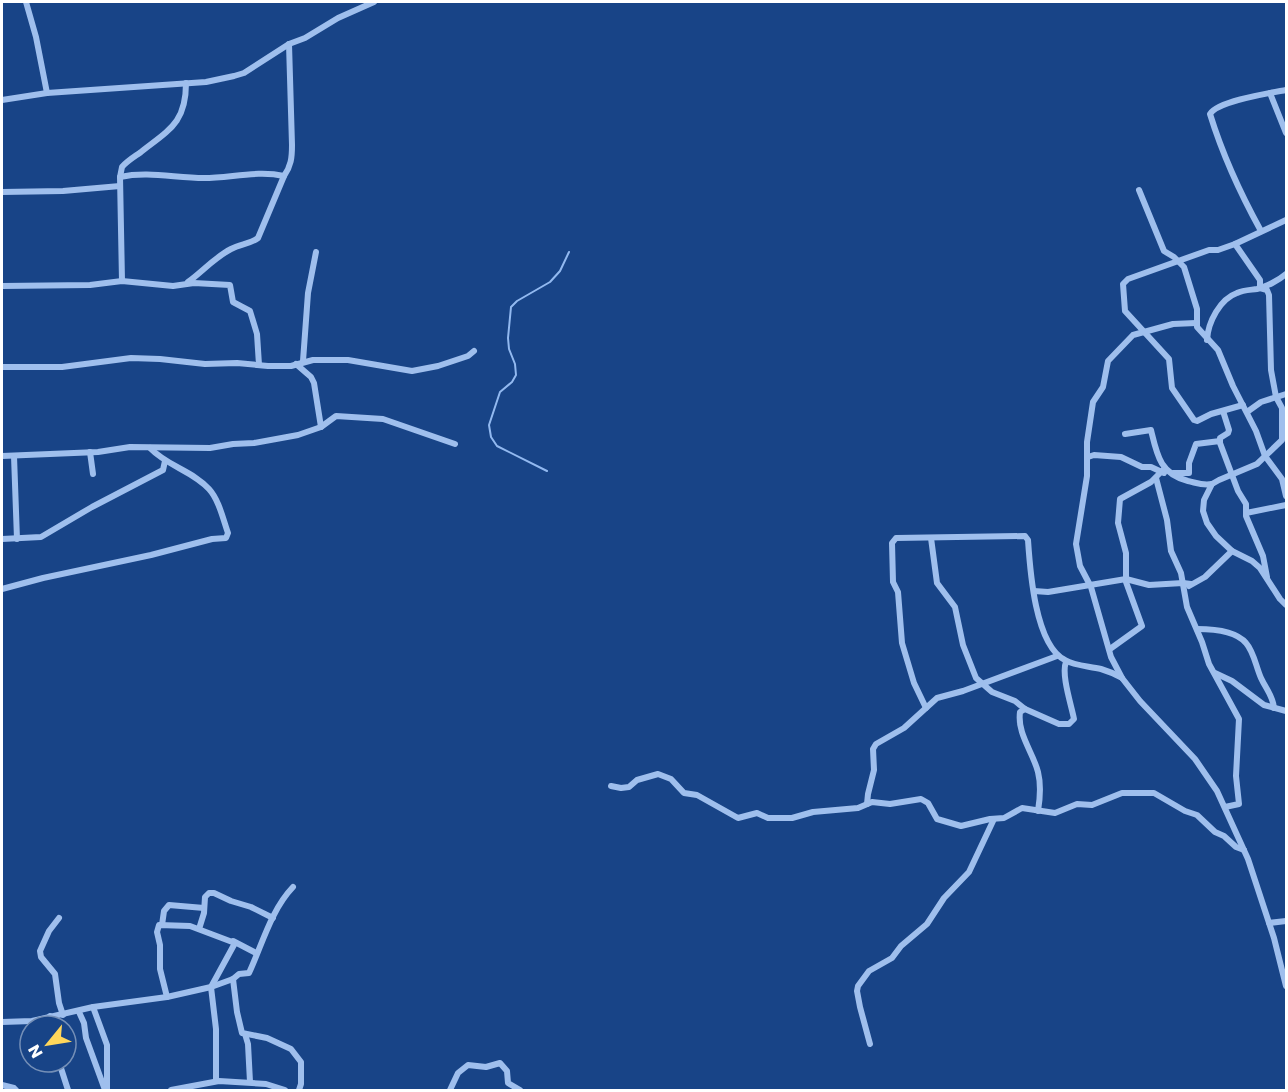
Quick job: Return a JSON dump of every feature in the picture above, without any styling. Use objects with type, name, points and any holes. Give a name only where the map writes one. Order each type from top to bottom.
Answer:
[{"type":"street","points":[[26,2],[36,37],[47,93]]},
{"type":"street","points":[[2,100],[47,93],[206,82],[244,73],[289,44],[305,38],[345,14],[374,2]]},
{"type":"street","points":[[185,284],[212,260],[258,237],[284,176],[290,168],[292,159],[289,44]]},
{"type":"street","points":[[122,281],[120,177],[125,163],[170,129],[179,119],[186,100],[186,83]]},
{"type":"street","points":[[1261,231],[1236,184],[1210,114],[1214,108],[1287,90]]},
{"type":"street","points":[[1270,93],[1287,133]]},
{"type":"street","points":[[120,177],[138,173],[204,178],[269,173],[284,176]]},
{"type":"street","points":[[2,192],[63,191],[120,186]]},
{"type":"street","points":[[1139,190],[1163,249],[1180,262],[1197,309],[1196,323],[1207,340],[1218,350],[1265,456],[1282,479],[1287,496]]},
{"type":"street","points":[[1243,405],[1211,414],[1197,421],[1194,420],[1172,388],[1169,358],[1125,311],[1123,284],[1128,279],[1209,250],[1222,249],[1235,244],[1287,220]]},
{"type":"street","points":[[1235,244],[1260,280],[1260,288]]},
{"type":"street","points":[[303,361],[308,293],[316,252]]},
{"type":"street","points":[[1207,340],[1211,322],[1222,304],[1230,297],[1238,292],[1260,288],[1287,274]]},
{"type":"street","points":[[2,286],[90,285],[122,281],[173,286],[224,283],[230,285],[233,302],[250,311],[257,334],[259,365]]},
{"type":"street","points":[[1260,288],[1267,290],[1270,297],[1271,368],[1276,397],[1282,408],[1280,416],[1283,436],[1279,445],[1251,467],[1231,474],[1205,489],[1203,511],[1206,522],[1216,536],[1232,551],[1252,561],[1267,577],[1280,599],[1287,604]]},
{"type":"street","points":[[1196,323],[1173,324],[1131,336],[1106,364],[1103,387],[1093,402],[1087,442],[1088,476],[1076,540],[1079,562],[1089,585],[1113,660],[1122,678],[1204,771],[1225,807],[1244,850],[1269,923],[1287,986]]},
{"type":"street","points":[[2,367],[62,367],[131,358],[205,364],[291,366],[303,361],[348,360],[412,371],[438,366],[468,356],[474,351]]},
{"type":"street","points":[[296,364],[311,377],[314,383],[321,427]]},
{"type":"street","points":[[1247,412],[1261,402],[1287,394]]},
{"type":"street","points":[[1220,441],[1220,438],[1228,434],[1229,430],[1223,411]]},
{"type":"street","points":[[2,456],[90,452],[130,447],[210,448],[254,443],[298,435],[321,427],[336,416],[383,419],[455,444]]},
{"type":"street","points":[[1125,434],[1151,430],[1163,470],[1205,489]]},
{"type":"street","points":[[1088,457],[1094,455],[1121,458],[1142,467],[1174,473],[1189,473],[1189,463],[1196,444],[1220,441]]},
{"type":"street","points":[[1220,441],[1231,474],[1246,504],[1246,519],[1263,556],[1267,577]]},
{"type":"street","points":[[2,589],[212,539],[226,538],[228,533],[210,490],[200,480],[165,461],[150,448]]},
{"type":"street","points":[[90,452],[93,474]]},
{"type":"street","points":[[14,456],[17,539]]},
{"type":"street","points":[[2,539],[34,538],[47,534],[92,507],[163,470],[165,461]]},
{"type":"street","points":[[1110,649],[1142,626],[1125,579],[1126,553],[1119,524],[1120,499],[1156,478],[1163,470]]},
{"type":"street","points":[[1156,478],[1167,520],[1171,551],[1181,573],[1187,607],[1209,664],[1239,719],[1236,776],[1239,804],[1225,807]]},
{"type":"street","points":[[1246,513],[1287,505]]},
{"type":"street","points":[[926,708],[914,683],[902,642],[898,592],[893,582],[892,543],[896,538],[1025,536],[1028,540],[1034,591],[1044,634],[1057,656],[1066,662],[1100,669],[1122,678]]},
{"type":"street","points":[[930,538],[937,583],[955,607],[963,645],[972,669],[981,684],[992,692],[1016,701],[1025,709],[1066,725],[1074,718],[1064,669],[1066,662]]},
{"type":"street","points":[[1184,591],[1204,577],[1232,551]]},
{"type":"street","points":[[1034,591],[1048,592],[1125,579],[1149,585],[1183,582],[1191,584]]},
{"type":"street","points":[[1197,629],[1219,630],[1241,638],[1246,643],[1273,699],[1274,708]]},
{"type":"street","points":[[867,804],[867,794],[874,770],[874,746],[904,728],[937,698],[1057,656]]},
{"type":"street","points":[[1214,673],[1228,678],[1264,705],[1287,711]]},
{"type":"street","points":[[1025,709],[1020,712],[1019,718],[1025,742],[1038,772],[1040,800],[1038,811]]},
{"type":"street","points":[[611,786],[629,787],[637,780],[656,774],[671,779],[684,793],[698,795],[738,818],[757,813],[768,818],[792,818],[813,812],[858,808],[878,802],[890,804],[921,799],[928,803],[934,816],[943,822],[961,826],[1010,816],[1022,808],[1057,813],[1077,804],[1092,805],[1122,793],[1154,793],[1198,816],[1215,832],[1244,850]]},
{"type":"street","points":[[870,1044],[860,1007],[858,986],[868,971],[892,958],[901,946],[927,924],[944,898],[969,872],[994,819]]},
{"type":"street","points":[[68,1014],[93,1007],[168,997],[211,987],[233,979],[239,974],[250,972],[256,953],[273,918],[292,887]]},
{"type":"street","points":[[199,929],[205,897],[214,892],[231,902],[251,907],[273,918]]},
{"type":"street","points":[[162,925],[164,909],[169,905],[204,908]]},
{"type":"street","points":[[59,918],[49,931],[40,951],[41,957],[55,974],[63,1014]]},
{"type":"street","points":[[1269,923],[1287,921]]},
{"type":"street","points":[[168,997],[159,963],[160,945],[157,932],[159,925],[180,924],[235,943]]},
{"type":"street","points":[[216,1081],[216,1029],[211,987],[235,943],[233,941],[256,953]]},
{"type":"street","points":[[233,979],[239,1021],[248,1044],[250,1082]]},
{"type":"street","points":[[93,1007],[107,1045],[106,1090]]},
{"type":"street","points":[[79,1012],[84,1023],[86,1038],[106,1090]]},
{"type":"street","points":[[2,1022],[18,1021]]},
{"type":"street","points":[[245,1034],[267,1038],[291,1049],[301,1062],[299,1090]]},
{"type":"street","points":[[450,1090],[458,1073],[468,1065],[486,1067],[500,1063],[507,1071],[508,1083],[520,1090]]},
{"type":"street","points":[[63,1074],[68,1090]]},
{"type":"street","points":[[171,1090],[216,1081],[266,1084],[285,1090]]},
{"type":"street","points":[[2,1085],[16,1090]]},
{"type":"waterway","points":[[547,471],[497,446],[491,437],[489,425],[500,392],[512,382],[516,375],[508,338],[511,307],[517,301],[550,282],[560,271],[569,252]]}]
